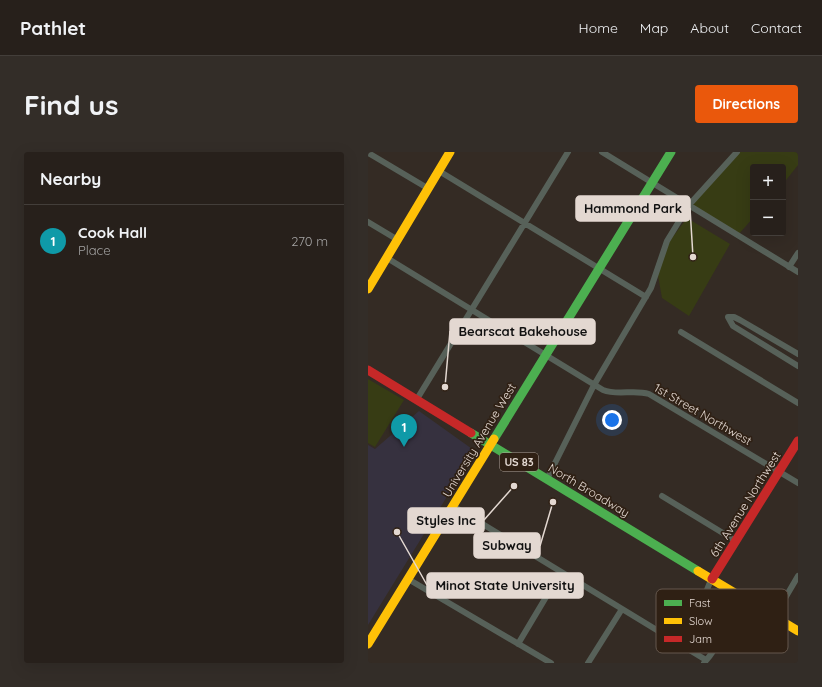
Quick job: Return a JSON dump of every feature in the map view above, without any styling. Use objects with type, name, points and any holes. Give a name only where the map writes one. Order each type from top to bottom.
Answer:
[{"type":"street","points":[[368,289],[450,152]]},
{"type":"street","points":[[417,399],[568,152]]},
{"type":"street","points":[[602,152],[798,272]]},
{"type":"street","name":"University Avenue West","points":[[368,644],[671,152]]},
{"type":"street","points":[[547,479],[594,384],[653,284],[664,248],[689,206],[737,152]]},
{"type":"street","points":[[370,154],[429,189]]},
{"type":"street","points":[[439,172],[646,297]]},
{"type":"street","points":[[368,222],[398,240]]},
{"type":"street","points":[[790,267],[798,253]]},
{"type":"street","name":"1st Street Northwest","points":[[387,258],[594,384],[611,393],[639,392],[649,394],[798,483]]},
{"type":"street","points":[[798,354],[740,320],[734,317],[728,318],[733,326],[798,366]]},
{"type":"street","points":[[681,332],[798,403]]},
{"type":"street","name":"North Broadway","points":[[368,370],[728,589]]},
{"type":"street","name":"6th Avenue Northwest","points":[[712,579],[798,441]]},
{"type":"street","points":[[662,496],[736,541]]},
{"type":"street","points":[[453,506],[656,631]]},
{"type":"street","points":[[518,644],[561,572]]},
{"type":"street","points":[[788,594],[798,578]]},
{"type":"street","points":[[408,579],[551,663]]},
{"type":"street","points":[[707,589],[712,579]]},
{"type":"street","points":[[588,663],[622,609]]},
{"type":"street","name":"North Broadway","points":[[788,625],[798,631]]},
{"type":"street","points":[[691,653],[705,662],[712,653]]},
{"type":"shaded area","points":[[419,411],[475,451],[368,625],[368,445],[375,449]]},
{"type":"green space","points":[[737,152],[798,152],[798,165],[786,180],[786,164],[750,164],[750,221],[738,235],[689,205]]},
{"type":"green space","points":[[687,218],[730,244],[689,316],[662,298],[657,270],[669,242]]},
{"type":"green space","points":[[368,379],[404,400],[375,447],[368,443]]},
{"type":"traffic: fast","points":[[494,439],[671,152]]},
{"type":"traffic: fast","points":[[471,433],[698,571]]},
{"type":"traffic: slow","points":[[368,289],[450,152]]},
{"type":"traffic: slow","points":[[368,644],[494,439]]},
{"type":"traffic: slow","points":[[698,571],[728,589]]},
{"type":"traffic: slow","points":[[788,625],[798,631]]},
{"type":"traffic: jam","points":[[368,370],[471,433]]},
{"type":"traffic: jam","points":[[712,579],[798,441]]},
{"type":"place","name":"Hammond Park","points":[[693,257]]},
{"type":"place","name":"Bearscat Bakehouse","points":[[445,387]]},
{"type":"place","name":"Cook Hall","points":[[404,447]]},
{"type":"place","name":"Styles Inc","points":[[514,486]]},
{"type":"place","name":"Subway","points":[[553,502]]},
{"type":"place","name":"Minot State University","points":[[397,532]]}]
